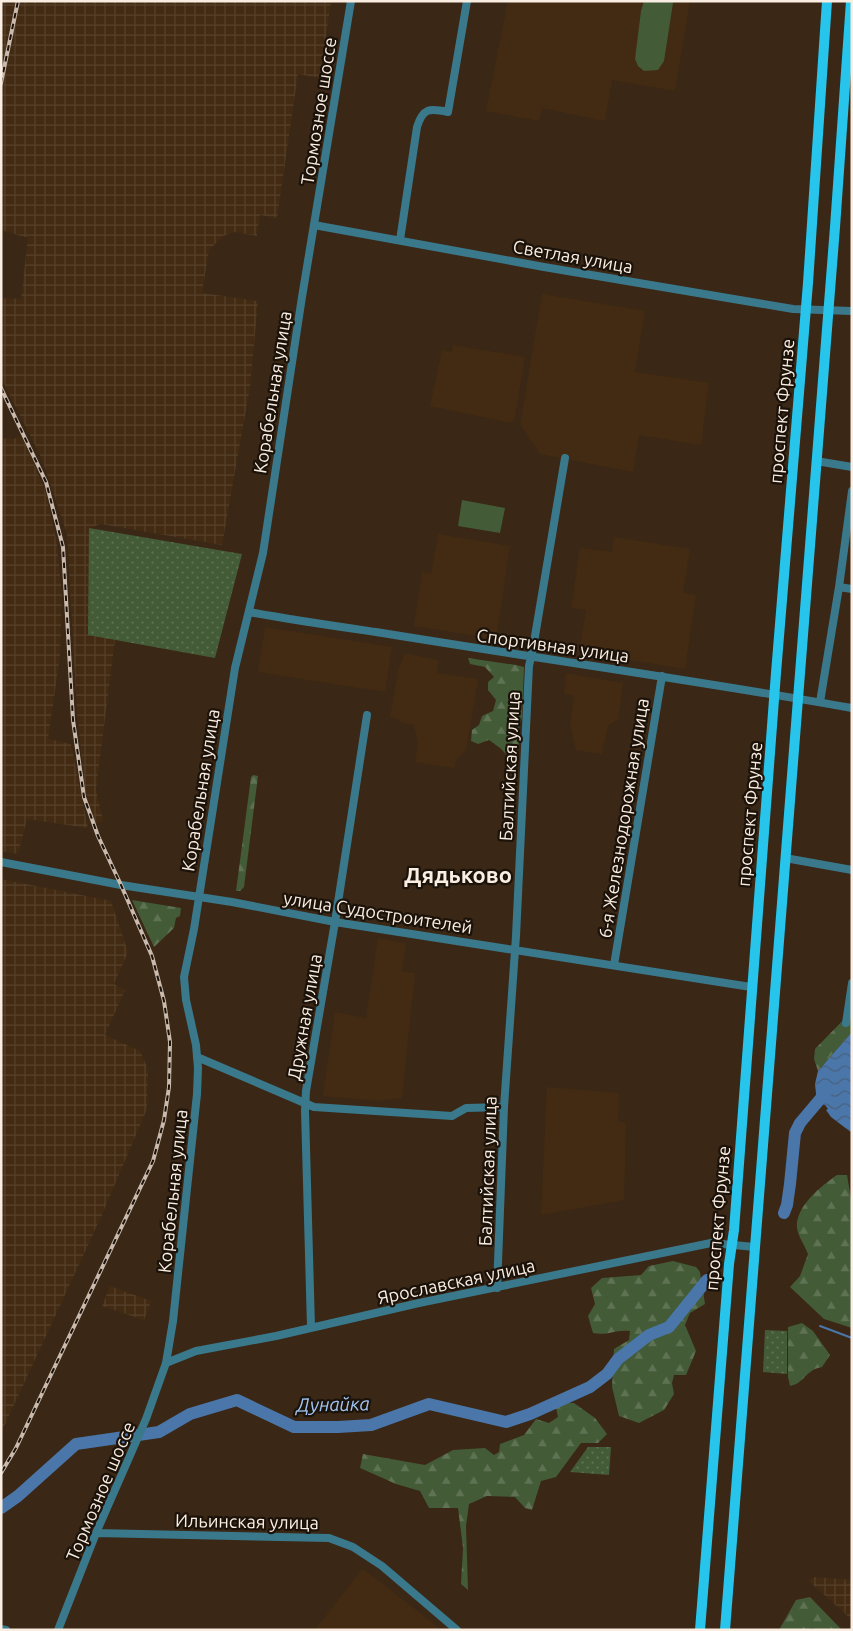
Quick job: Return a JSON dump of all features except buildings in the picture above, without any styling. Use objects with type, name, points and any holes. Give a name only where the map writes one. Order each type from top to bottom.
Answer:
[{"type":"main road","name":"проспект Фрунзе","points":[[700,1630],[806,310],[827,1]]},
{"type":"main road","points":[[725,1630],[851,2]]},
{"type":"street","name":"Тормозное шоссе","points":[[314,225],[351,1]]},
{"type":"street","points":[[400,240],[417,127],[420,118],[425,112],[433,110],[448,112],[467,1]]},
{"type":"street","name":"Светлая улица","points":[[314,225],[793,309],[852,311]]},
{"type":"street","name":"Корабельная улица","points":[[166,1363],[173,1321],[197,1094],[197,1057],[184,987],[185,966],[194,930],[236,668],[263,553],[314,225]]},
{"type":"street","name":"Балтийская улица","points":[[498,1288],[504,1107],[515,949],[529,666],[565,458]]},
{"type":"street","points":[[816,461],[852,467]]},
{"type":"street","points":[[820,702],[839,587],[852,491]]},
{"type":"street","points":[[839,587],[852,589]]},
{"type":"street","name":"Спортивная улица","points":[[249,612],[662,676],[852,708]]},
{"type":"street","name":"6-я Железнодорожная улица","points":[[614,965],[662,676]]},
{"type":"street","name":"Дружная улица","points":[[311,1328],[306,1091],[336,922],[367,715]]},
{"type":"street","points":[[785,858],[852,870]]},
{"type":"street","name":"улица Судостроителей","points":[[1,862],[336,922],[751,987]]},
{"type":"street","points":[[846,1023],[852,983]]},
{"type":"street","points":[[197,1057],[314,1108],[452,1116],[466,1108],[504,1107]]},
{"type":"street","name":"Ярославская улица","points":[[166,1363],[196,1351],[711,1242],[755,1247]]},
{"type":"street","name":"Тормозное шоссе","points":[[58,1630],[96,1533],[146,1419],[166,1363]]},
{"type":"street","name":"Ильинская улица","points":[[96,1533],[329,1538],[353,1547],[382,1566],[457,1630]]},
{"type":"street","points":[[1,1629],[6,1630]]},
{"type":"shaded area","points":[[1,1],[331,1],[320,78],[298,74],[277,218],[260,215],[257,236],[234,232],[223,236],[209,250],[202,293],[258,301],[250,387],[222,545],[101,524],[89,528],[88,634],[115,640],[96,789],[103,821],[95,824],[85,790],[77,711],[67,534],[42,459],[5,386],[1,374],[1,298],[21,299],[28,238],[1,230]]},
{"type":"shaded area","points":[[508,1],[690,1],[675,91],[612,80],[605,121],[542,108],[539,121],[486,111]]},
{"type":"shaded area","points":[[542,294],[645,311],[635,372],[709,383],[701,445],[639,435],[633,472],[540,454],[520,424]]},
{"type":"shaded area","points":[[453,345],[525,357],[515,417],[511,423],[430,406],[442,350],[452,352]]},
{"type":"shaded area","points":[[22,436],[45,490],[57,543],[62,597],[60,656],[48,739],[71,744],[88,828],[27,819],[18,854],[1,851],[1,438],[13,439]]},
{"type":"shaded area","points":[[438,534],[510,546],[496,639],[414,626],[422,572],[431,574]]},
{"type":"shaded area","points":[[614,537],[690,549],[683,593],[696,595],[685,669],[579,652],[586,610],[571,608],[580,548],[612,552]]},
{"type":"shaded area","points":[[265,627],[392,647],[385,692],[258,672]]},
{"type":"shaded area","points":[[405,653],[438,660],[437,673],[478,679],[466,750],[456,760],[455,768],[415,762],[418,744],[414,725],[402,723],[398,719],[390,717],[398,670]]},
{"type":"shaded area","points":[[566,673],[623,683],[618,719],[608,726],[602,754],[576,750],[570,725],[574,695],[564,694]]},
{"type":"shaded area","points":[[1,879],[111,901],[128,952],[114,984],[125,990],[105,1035],[140,1051],[148,1069],[147,1109],[101,1217],[1,1433]]},
{"type":"shaded area","points":[[378,938],[406,943],[402,971],[415,973],[402,1098],[378,1101],[323,1096],[335,1012],[366,1018]]},
{"type":"shaded area","points":[[547,1087],[619,1093],[618,1121],[626,1123],[624,1200],[541,1215]]},
{"type":"shaded area","points":[[110,1286],[151,1301],[144,1320],[102,1306]]},
{"type":"shaded area","points":[[362,1569],[375,1578],[442,1630],[315,1630]]},
{"type":"shaded area","points":[[814,1577],[852,1580],[852,1620],[809,1581]]},
{"type":"green space","points":[[644,1],[672,1],[673,3],[664,61],[658,70],[644,71],[638,66],[635,59]]},
{"type":"green space","points":[[462,500],[505,508],[500,533],[458,526]]},
{"type":"green space","points":[[89,528],[242,554],[215,658],[88,635]]},
{"type":"green space","points":[[468,658],[524,667],[522,718],[515,757],[508,756],[489,740],[478,744],[471,741],[472,730],[479,725],[482,716],[493,711],[496,700],[488,690],[488,682],[494,677],[485,667],[470,664]]},
{"type":"green space","points":[[253,775],[258,776],[244,887],[240,891],[236,891],[251,777]]},
{"type":"green space","points":[[132,900],[181,908],[180,916],[176,918],[174,928],[154,947]]},
{"type":"green space","points":[[852,1011],[852,1032],[818,1071],[814,1059],[815,1049]]},
{"type":"green space","points":[[837,1175],[847,1175],[852,1205],[852,1328],[824,1319],[790,1287],[800,1276],[808,1254],[797,1228],[800,1212],[817,1191]]},
{"type":"green space","points":[[673,1261],[696,1267],[700,1272],[705,1304],[690,1313],[685,1325],[696,1351],[686,1375],[674,1375],[672,1383],[674,1394],[664,1410],[639,1423],[619,1416],[612,1387],[614,1349],[629,1340],[630,1331],[603,1334],[593,1333],[588,1316],[595,1304],[591,1288],[602,1278],[641,1275],[649,1266]]},
{"type":"green space","points":[[802,1323],[813,1331],[830,1355],[822,1367],[812,1371],[799,1382],[790,1386],[788,1377],[788,1327]]},
{"type":"green space","points":[[765,1330],[787,1331],[787,1374],[763,1372]]},
{"type":"green space","points":[[562,1403],[574,1403],[595,1418],[607,1434],[598,1443],[581,1443],[556,1477],[541,1481],[532,1510],[525,1508],[515,1497],[487,1496],[469,1504],[466,1526],[468,1590],[461,1584],[463,1548],[458,1508],[429,1508],[420,1491],[396,1484],[360,1468],[363,1454],[425,1465],[453,1450],[485,1448],[494,1455],[499,1452],[500,1444],[524,1435],[536,1419],[549,1423],[558,1417],[556,1408]]},
{"type":"green space","points":[[588,1447],[611,1447],[609,1475],[570,1472]]},
{"type":"green space","points":[[810,1597],[842,1630],[816,1630],[812,1628],[808,1630],[779,1630],[796,1600]]},
{"type":"water","points":[[852,1032],[852,1133],[831,1117],[825,1105],[817,1103],[815,1084],[818,1071]]},
{"type":"waterway","name":"Дунайка","points":[[784,1213],[790,1184],[795,1133],[800,1123],[827,1091]]},
{"type":"waterway","name":"Дунайка","points":[[1,1508],[18,1496],[76,1444],[159,1432],[190,1414],[237,1400],[294,1427],[371,1425],[429,1404],[506,1422],[530,1414],[590,1387],[607,1374],[618,1359],[649,1335],[669,1327],[707,1280]]},
{"type":"waterway","points":[[820,1326],[852,1338]]},
{"type":"railway","points":[[1,83],[18,1]]},
{"type":"railway","points":[[1,388],[46,482],[63,547],[73,720],[84,797],[98,836],[152,956],[164,1001],[170,1042],[169,1087],[164,1120],[153,1161],[16,1448],[1,1473]]},
{"type":"district","name":"Дядьково","points":[[458,874]]}]
